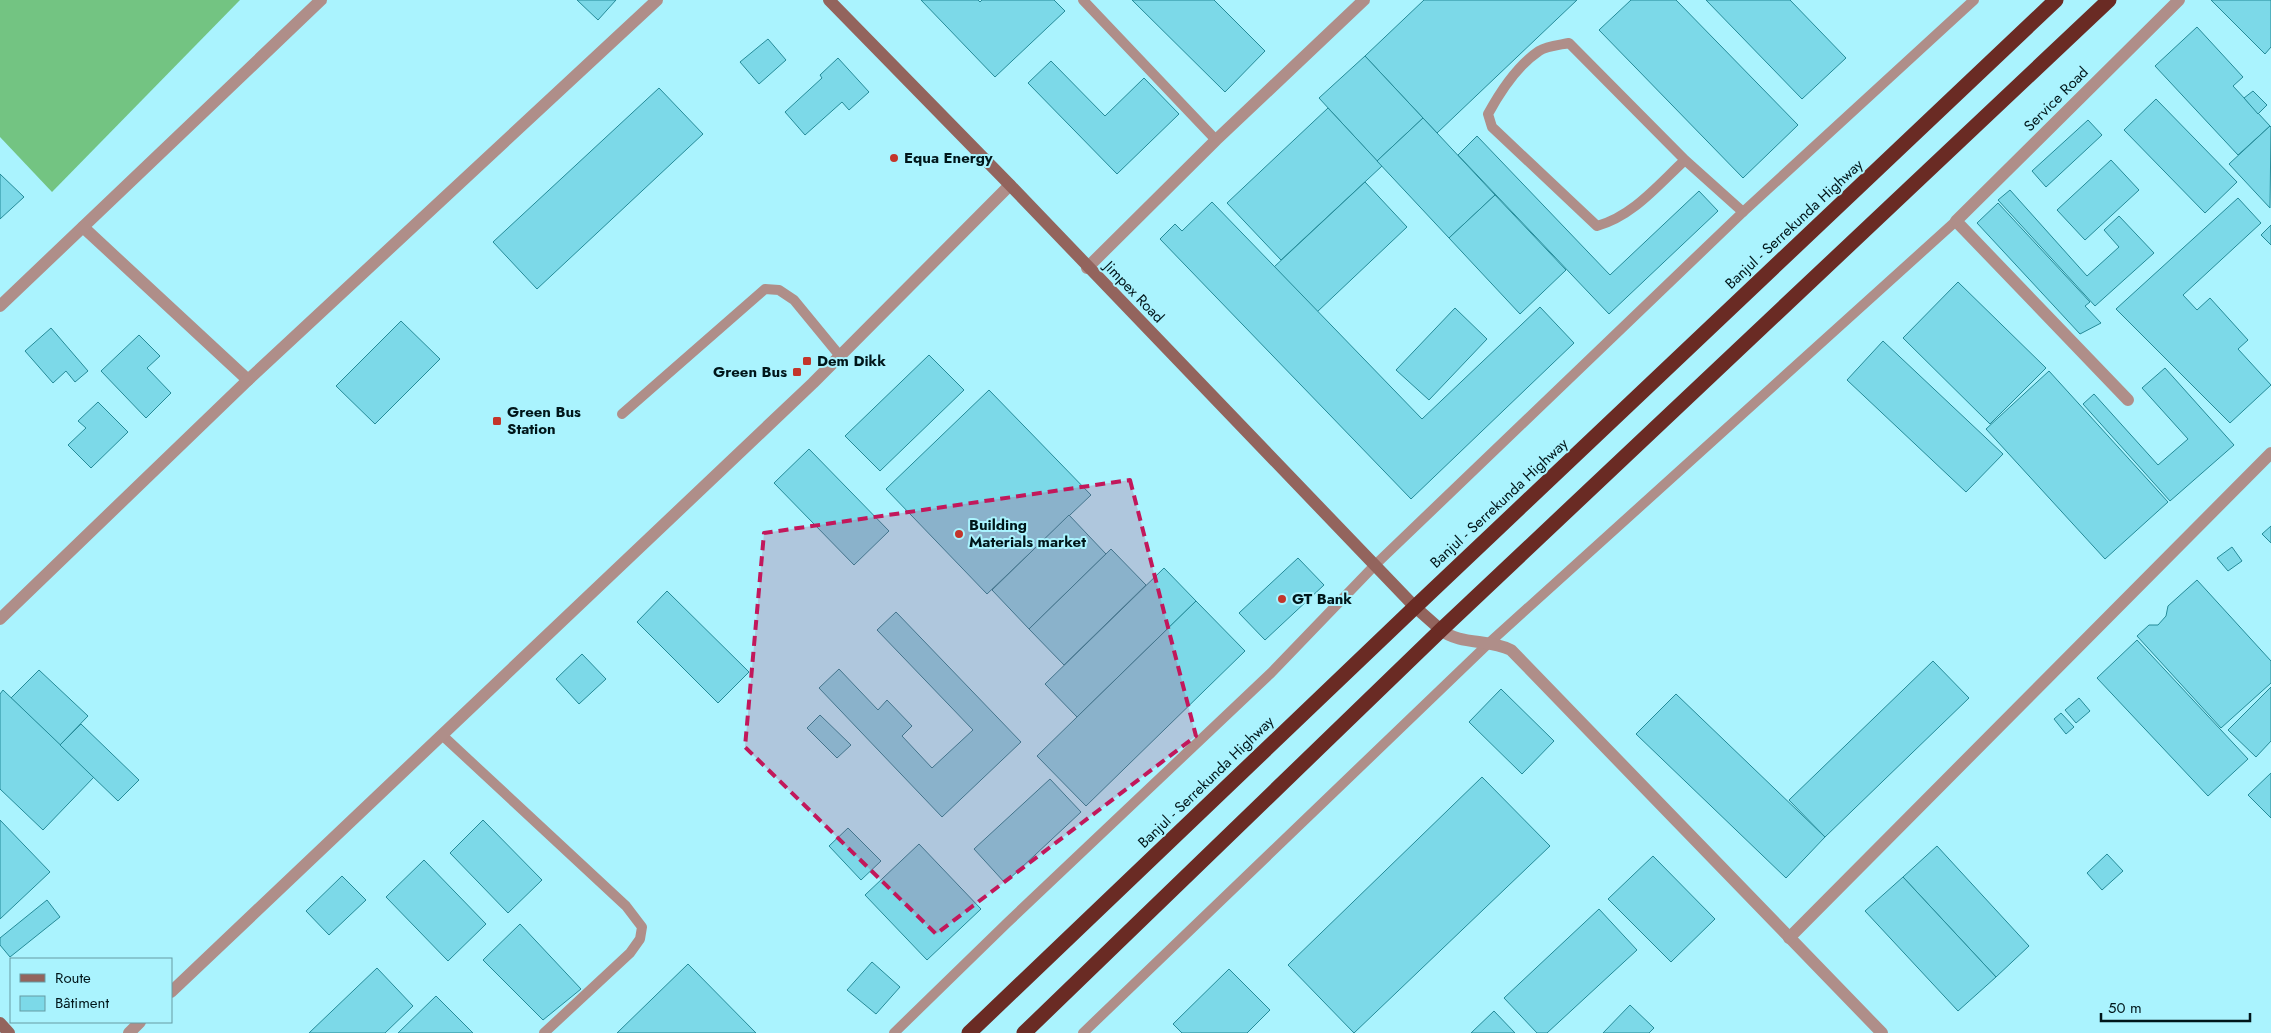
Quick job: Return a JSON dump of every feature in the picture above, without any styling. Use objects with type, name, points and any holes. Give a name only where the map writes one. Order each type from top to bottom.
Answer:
[{"type":"highway","name":"Banjul - Serrekunda Highway","points":[[969,1033],[1415,607],[2056,0]]},
{"type":"highway","points":[[1024,1033],[1441,630],[2110,0]]},
{"type":"street","points":[[0,306],[321,0]]},
{"type":"street","points":[[0,619],[248,380],[658,0]]},
{"type":"street","name":"Jimpex Road","points":[[829,0],[1010,185],[1415,607],[1441,630]]},
{"type":"street","points":[[1088,268],[1216,140],[1364,0]]},
{"type":"street","name":"Service Road","points":[[1956,221],[2179,0]]},
{"type":"street","points":[[172,991],[840,356],[1010,185]]},
{"type":"street","points":[[1956,221],[2128,400]]},
{"type":"street","points":[[83,227],[248,380]]},
{"type":"street","points":[[1789,938],[2271,453]]},
{"type":"street","points":[[1441,630],[1454,637],[1500,644],[1511,650],[1882,1033]]},
{"type":"street","points":[[0,1023],[9,1033]]},
{"type":"street","points":[[129,1033],[139,1023]]},
{"type":"lane","points":[[1083,0],[1216,140]]},
{"type":"lane","points":[[894,1033],[1007,923],[1271,673],[1375,565],[1744,212],[1974,0]]},
{"type":"lane","points":[[1684,160],[1635,206],[1613,222],[1597,226],[1492,127],[1488,114],[1518,72],[1540,51],[1569,43],[1684,160],[1744,212]]},
{"type":"lane","points":[[1083,1033],[1490,643],[1956,221]]},
{"type":"lane","points":[[622,414],[765,289],[779,290],[794,300],[840,356]]},
{"type":"lane","points":[[442,735],[626,906],[642,927],[640,939],[630,953],[544,1033]]},
{"type":"highlighted area","points":[[1130,480],[1196,736],[936,934],[745,747],[764,533]]},
{"type":"green space","points":[[0,0],[240,0],[52,192],[0,137]]},
{"type":"building","points":[[577,0],[616,0],[598,20]]},
{"type":"building","points":[[921,0],[978,0],[980,2],[982,0],[1054,0],[1065,11],[995,77]]},
{"type":"building","points":[[1132,0],[1214,0],[1265,51],[1225,92]]},
{"type":"building","points":[[1424,0],[1577,0],[1437,133],[1365,56]]},
{"type":"building","points":[[1631,0],[1676,0],[1798,125],[1743,178],[1599,30]]},
{"type":"building","points":[[1706,0],[1790,0],[1846,58],[1802,99]]},
{"type":"building","points":[[2211,0],[2271,0],[2271,47],[2265,54]]},
{"type":"building","points":[[2197,27],[2243,77],[2233,86],[2270,126],[2238,155],[2155,66]]},
{"type":"building","points":[[768,39],[786,60],[759,84],[740,62]]},
{"type":"building","points":[[1365,56],[1423,118],[1377,161],[1319,98]]},
{"type":"building","points":[[838,58],[869,92],[849,110],[842,102],[805,135],[785,112],[822,78],[820,75]]},
{"type":"building","points":[[1051,61],[1105,116],[1144,78],[1179,114],[1117,174],[1028,83]]},
{"type":"building","points":[[659,88],[703,134],[537,289],[493,242]]},
{"type":"building","points":[[2253,91],[2267,105],[2258,114],[2244,98]]},
{"type":"building","points":[[2156,99],[2237,182],[2205,213],[2124,130]]},
{"type":"building","points":[[1328,108],[1382,166],[1281,260],[1227,203]]},
{"type":"building","points":[[1423,118],[1495,195],[1449,238],[1377,161]]},
{"type":"building","points":[[2088,120],[2102,135],[2046,187],[2032,171]]},
{"type":"building","points":[[2271,127],[2270,208],[2229,164]]},
{"type":"building","points":[[1477,136],[1610,275],[1699,191],[1718,211],[1609,314],[1458,155]]},
{"type":"building","points":[[2111,160],[2139,190],[2085,240],[2057,210]]},
{"type":"building","points":[[0,174],[24,197],[0,219]]},
{"type":"building","points":[[1365,182],[1407,227],[1317,312],[1274,267]]},
{"type":"building","points":[[2010,190],[2087,276],[2119,247],[2104,230],[2119,216],[2154,253],[2095,306],[1998,200]]},
{"type":"building","points":[[1495,195],[1566,270],[1520,314],[1449,238]]},
{"type":"building","points":[[2238,198],[2261,223],[2183,295],[2197,310],[2210,298],[2248,340],[2238,349],[2271,385],[2230,423],[2116,309]]},
{"type":"building","points":[[1212,202],[1422,419],[1540,307],[1574,343],[1411,499],[1160,239],[1175,224],[1182,231]]},
{"type":"building","points":[[1998,203],[2090,302],[2085,306],[2101,323],[2080,334],[1977,223]]},
{"type":"building","points":[[2271,225],[2271,245],[2261,235]]},
{"type":"building","points":[[1958,282],[2046,368],[1990,424],[1903,338]]},
{"type":"building","points":[[1455,308],[1487,339],[1429,400],[1396,370]]},
{"type":"building","points":[[401,321],[440,359],[375,424],[336,386]]},
{"type":"building","points":[[51,328],[88,371],[75,382],[66,371],[53,383],[25,351]]},
{"type":"building","points":[[139,335],[160,356],[147,368],[171,393],[146,418],[101,371]]},
{"type":"building","points":[[1883,341],[2003,454],[1966,492],[1847,380]]},
{"type":"building","points":[[929,355],[964,390],[880,471],[845,436]]},
{"type":"building","points":[[2165,368],[2234,445],[2170,501],[2083,404],[2094,394],[2158,465],[2188,439],[2142,388]]},
{"type":"building","points":[[2049,371],[2168,502],[2105,559],[1986,429]]},
{"type":"building","points":[[989,390],[1091,495],[987,594],[886,489]]},
{"type":"building","points":[[98,402],[128,432],[91,468],[68,445],[86,428],[78,421]]},
{"type":"building","points":[[809,449],[889,531],[854,565],[774,483]]},
{"type":"building","points":[[1069,515],[1106,554],[1029,629],[992,590]]},
{"type":"building","points":[[2271,526],[2271,543],[2262,534]]},
{"type":"building","points":[[2232,547],[2242,561],[2228,571],[2217,558]]},
{"type":"building","points":[[1111,549],[1146,585],[1064,665],[1029,629]]},
{"type":"building","name":"GT Bank","points":[[1298,558],[1324,585],[1265,640],[1239,613]]},
{"type":"building","points":[[1164,568],[1196,601],[1077,717],[1045,684]]},
{"type":"building","points":[[2197,580],[2271,661],[2271,683],[2221,728],[2137,636],[2149,625],[2158,625],[2166,616],[2168,606]]},
{"type":"building","points":[[667,591],[749,672],[718,703],[637,622]]},
{"type":"building","points":[[1196,601],[1245,651],[1086,806],[1037,756]]},
{"type":"building","points":[[896,612],[1021,742],[942,817],[819,688],[839,669],[878,710],[887,700],[912,726],[902,736],[932,768],[973,730],[877,630]]},
{"type":"building","points":[[2137,640],[2248,759],[2208,796],[2097,678]]},
{"type":"building","points":[[582,654],[606,679],[579,704],[556,679]]},
{"type":"building","points":[[1933,661],[1969,698],[1825,837],[1789,800]]},
{"type":"building","points":[[39,670],[88,716],[60,745],[11,698]]},
{"type":"building","points":[[2271,687],[2271,741],[2256,757],[2228,730]]},
{"type":"building","points":[[1501,689],[1554,741],[1522,774],[1469,722]]},
{"type":"building","points":[[3,690],[94,777],[43,830],[0,789],[0,694]]},
{"type":"building","points":[[1676,694],[1825,837],[1786,878],[1636,734]]},
{"type":"building","points":[[2079,698],[2090,711],[2076,723],[2065,710]]},
{"type":"building","points":[[2061,713],[2074,727],[2066,734],[2054,719]]},
{"type":"building","points":[[820,715],[851,745],[837,758],[807,728]]},
{"type":"building","points":[[81,724],[139,780],[118,801],[60,745]]},
{"type":"building","points":[[2271,773],[2271,818],[2248,795]]},
{"type":"building","points":[[1482,777],[1550,846],[1354,1033],[1288,965]]},
{"type":"building","points":[[1050,779],[1081,812],[1005,883],[974,849]]},
{"type":"building","points":[[0,820],[50,872],[0,919]]},
{"type":"building","points":[[483,820],[542,880],[508,913],[450,853]]},
{"type":"building","points":[[848,828],[881,861],[861,880],[829,846]]},
{"type":"building","points":[[919,844],[981,909],[927,960],[865,895]]},
{"type":"building","points":[[1937,846],[2029,946],[1996,977],[1903,877]]},
{"type":"building","points":[[2107,854],[2123,871],[2102,890],[2087,873]]},
{"type":"building","points":[[1653,856],[1715,919],[1671,962],[1608,899]]},
{"type":"building","points":[[424,860],[486,924],[448,961],[386,897]]},
{"type":"building","points":[[342,876],[366,900],[329,935],[306,911]]},
{"type":"building","points":[[1903,877],[1996,977],[1958,1011],[1865,911]]},
{"type":"building","points":[[47,900],[60,917],[10,957],[0,945],[0,938]]},
{"type":"building","points":[[1599,909],[1637,950],[1547,1033],[1537,1033],[1504,998]]},
{"type":"building","points":[[520,924],[581,989],[543,1020],[483,960]]},
{"type":"building","points":[[872,962],[900,987],[876,1014],[847,990]]},
{"type":"building","points":[[688,964],[756,1033],[617,1033]]},
{"type":"building","points":[[377,968],[413,1006],[385,1033],[309,1033]]},
{"type":"building","points":[[1229,969],[1270,1010],[1247,1033],[1182,1033],[1173,1024]]},
{"type":"building","points":[[436,996],[473,1033],[398,1033]]},
{"type":"building","points":[[1630,1005],[1654,1028],[1649,1033],[1603,1033]]},
{"type":"building","points":[[1494,1011],[1515,1033],[1471,1033]]},
{"type":"place","name":"Equa Energy","points":[[894,158]]},
{"type":"place","name":"Dem Dikk","points":[[807,361]]},
{"type":"place","name":"Green Bus","points":[[797,372]]},
{"type":"place","name":"Green Bus Station","points":[[497,421]]},
{"type":"place","name":"Building Materials market","points":[[959,534]]},
{"type":"place","name":"GT Bank","points":[[1282,599]]}]
